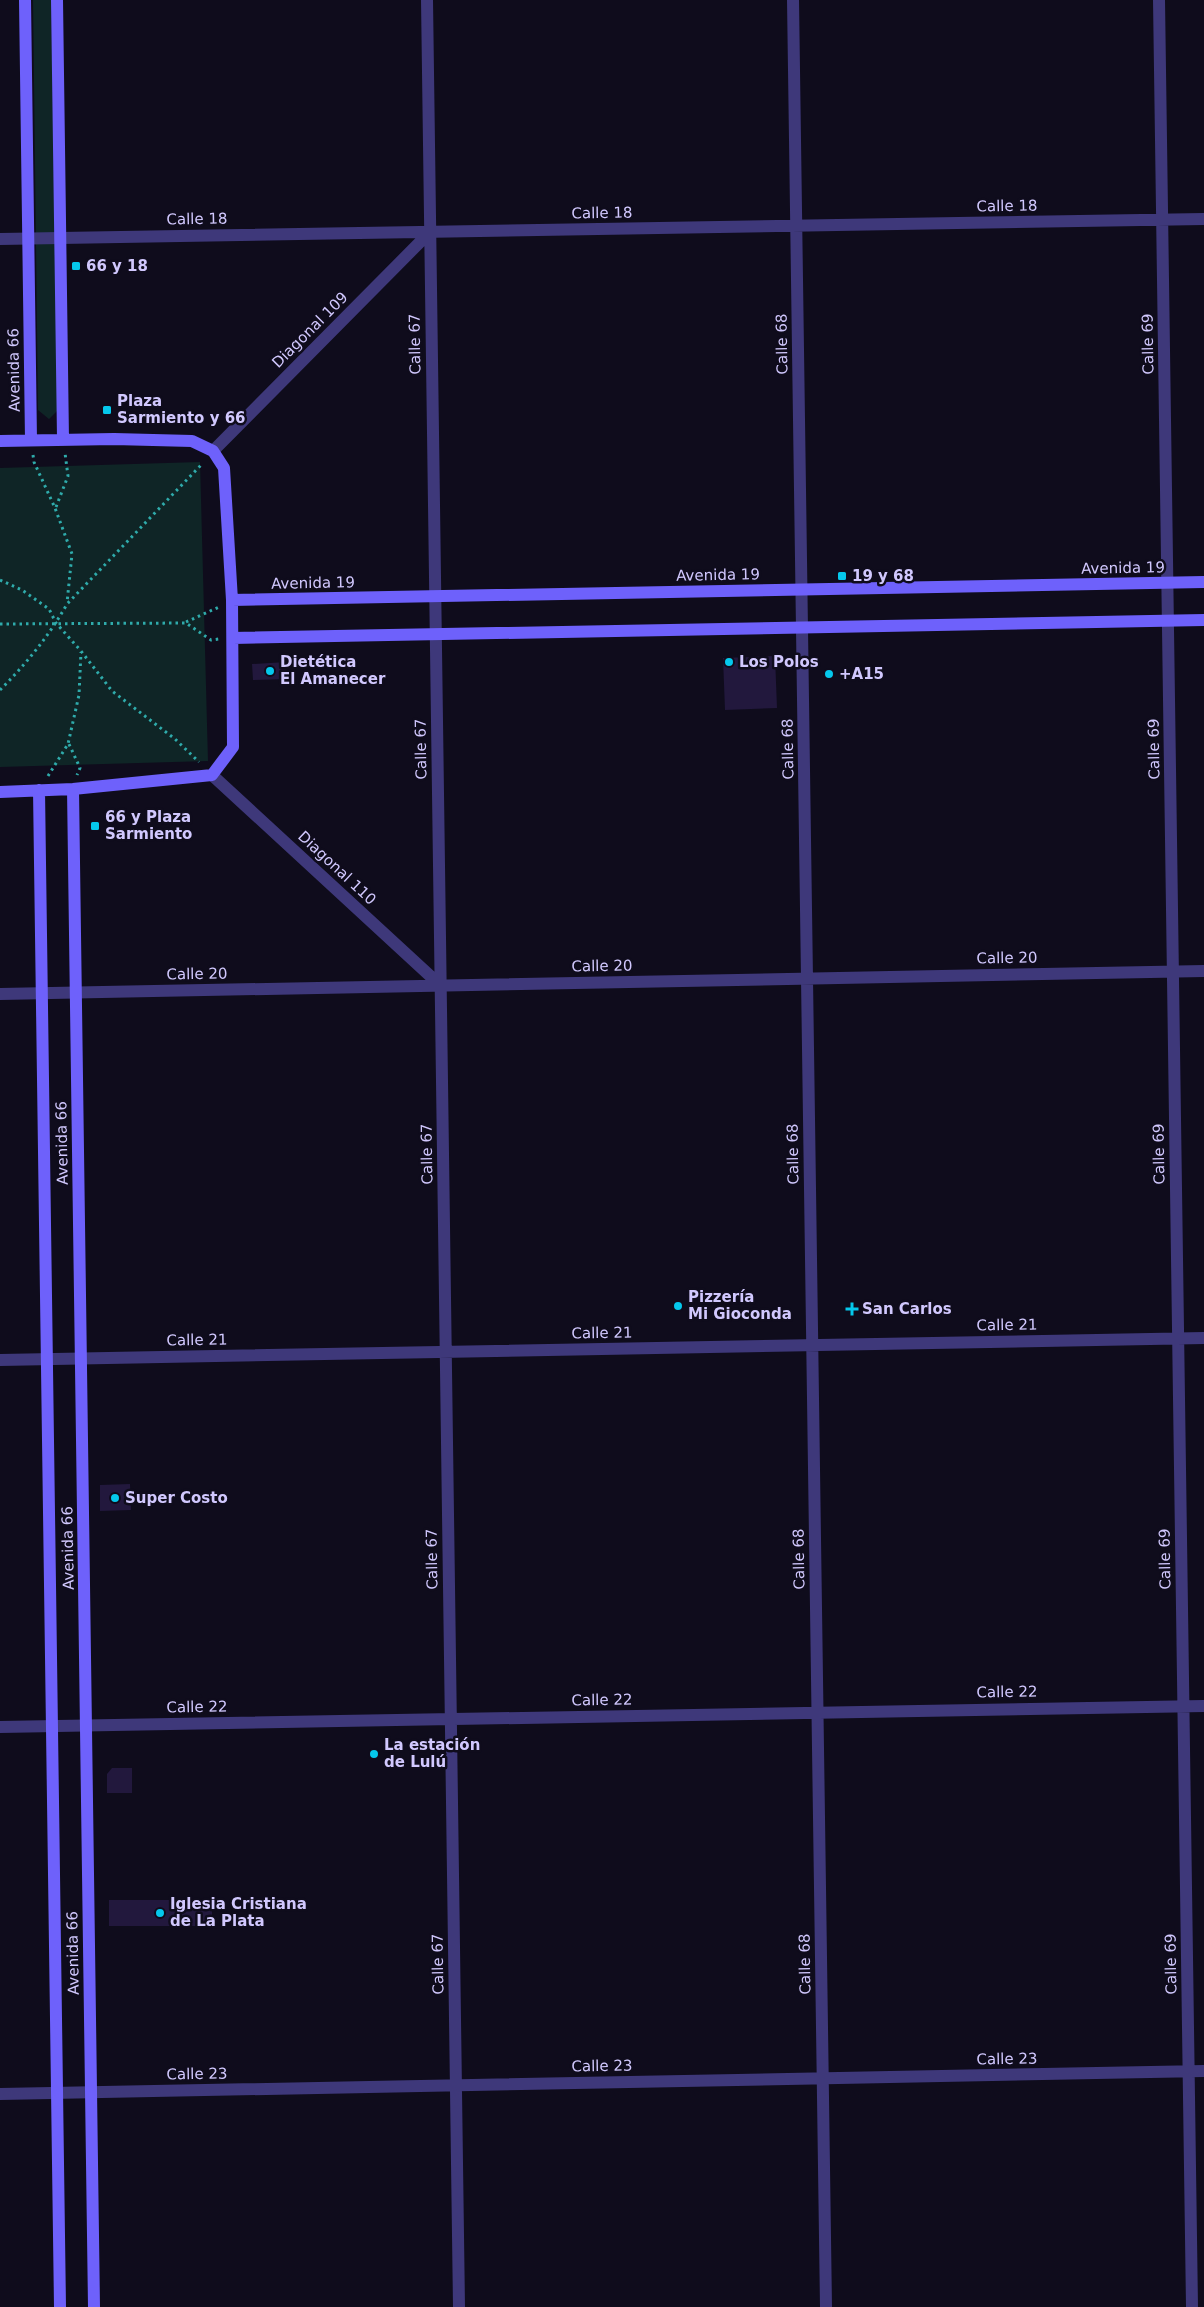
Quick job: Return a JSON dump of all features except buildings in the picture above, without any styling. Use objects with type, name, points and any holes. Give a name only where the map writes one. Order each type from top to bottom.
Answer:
[{"type":"main road","name":"Avenida 66","points":[[25,0],[31,440]]},
{"type":"main road","points":[[57,0],[63,439]]},
{"type":"main road","points":[[0,441],[63,439],[192,440],[213,451],[224,468],[233,638],[233,747],[212,775],[73,789],[0,792]]},
{"type":"main road","name":"Avenida 19","points":[[232,600],[1204,582]]},
{"type":"main road","points":[[233,638],[1204,620]]},
{"type":"main road","name":"Avenida 66","points":[[73,789],[94,2307]]},
{"type":"main road","name":"Avenida 66","points":[[39,790],[60,2307]]},
{"type":"street","name":"Calle 67","points":[[427,0],[459,2307]]},
{"type":"street","name":"Calle 68","points":[[794,0],[826,2307]]},
{"type":"street","name":"Calle 69","points":[[1159,0],[1192,2307]]},
{"type":"street","name":"Calle 18","points":[[0,238],[1204,219]]},
{"type":"street","name":"Diagonal 109","points":[[213,451],[430,232]]},
{"type":"street","name":"Diagonal 110","points":[[212,775],[440,986]]},
{"type":"street","name":"Calle 20","points":[[0,994],[1204,971]]},
{"type":"street","name":"Calle 21","points":[[0,1360],[1204,1338]]},
{"type":"street","name":"Calle 22","points":[[0,1728],[1204,1706]]},
{"type":"street","name":"Calle 23","points":[[0,2094],[1204,2071]]},
{"type":"path","points":[[55,508],[68,476],[63,439]]},
{"type":"path","points":[[31,440],[34,462],[55,508],[72,554],[67,604]]},
{"type":"path","points":[[0,690],[22,667],[56,623],[67,604],[213,451]]},
{"type":"path","points":[[0,580],[22,590],[49,609],[56,623],[112,691],[175,739],[212,775]]},
{"type":"path","points":[[0,624],[186,623],[232,600]]},
{"type":"path","points":[[186,623],[210,640],[233,638]]},
{"type":"path","points":[[39,790],[68,744],[79,695],[81,651]]},
{"type":"path","points":[[68,744],[80,768],[73,789]]},
{"type":"green space","points":[[33,0],[51,0],[58,410],[49,419],[38,410]]},
{"type":"green space","points":[[200,462],[208,761],[0,767],[0,468]]},
{"type":"place","name":"66 y 18","points":[[76,266]]},
{"type":"place","name":"Plaza Sarmiento y 66","points":[[107,410]]},
{"type":"place","name":"19 y 68","points":[[842,576]]},
{"type":"place","name":"Los Polos","points":[[729,662]]},
{"type":"place","name":"Dietética El Amanecer","points":[[270,671]]},
{"type":"place","name":"+A15","points":[[829,674]]},
{"type":"place","name":"66 y Plaza Sarmiento","points":[[95,826]]},
{"type":"place","name":"Pizzería Mi Gioconda","points":[[678,1306]]},
{"type":"place","name":"San Carlos","points":[[852,1309]]},
{"type":"place","name":"Super Costo","points":[[115,1498]]},
{"type":"place","name":"La estación de Lulú","points":[[374,1754]]},
{"type":"place","name":"Iglesia Cristiana de La Plata","points":[[160,1913]]}]
